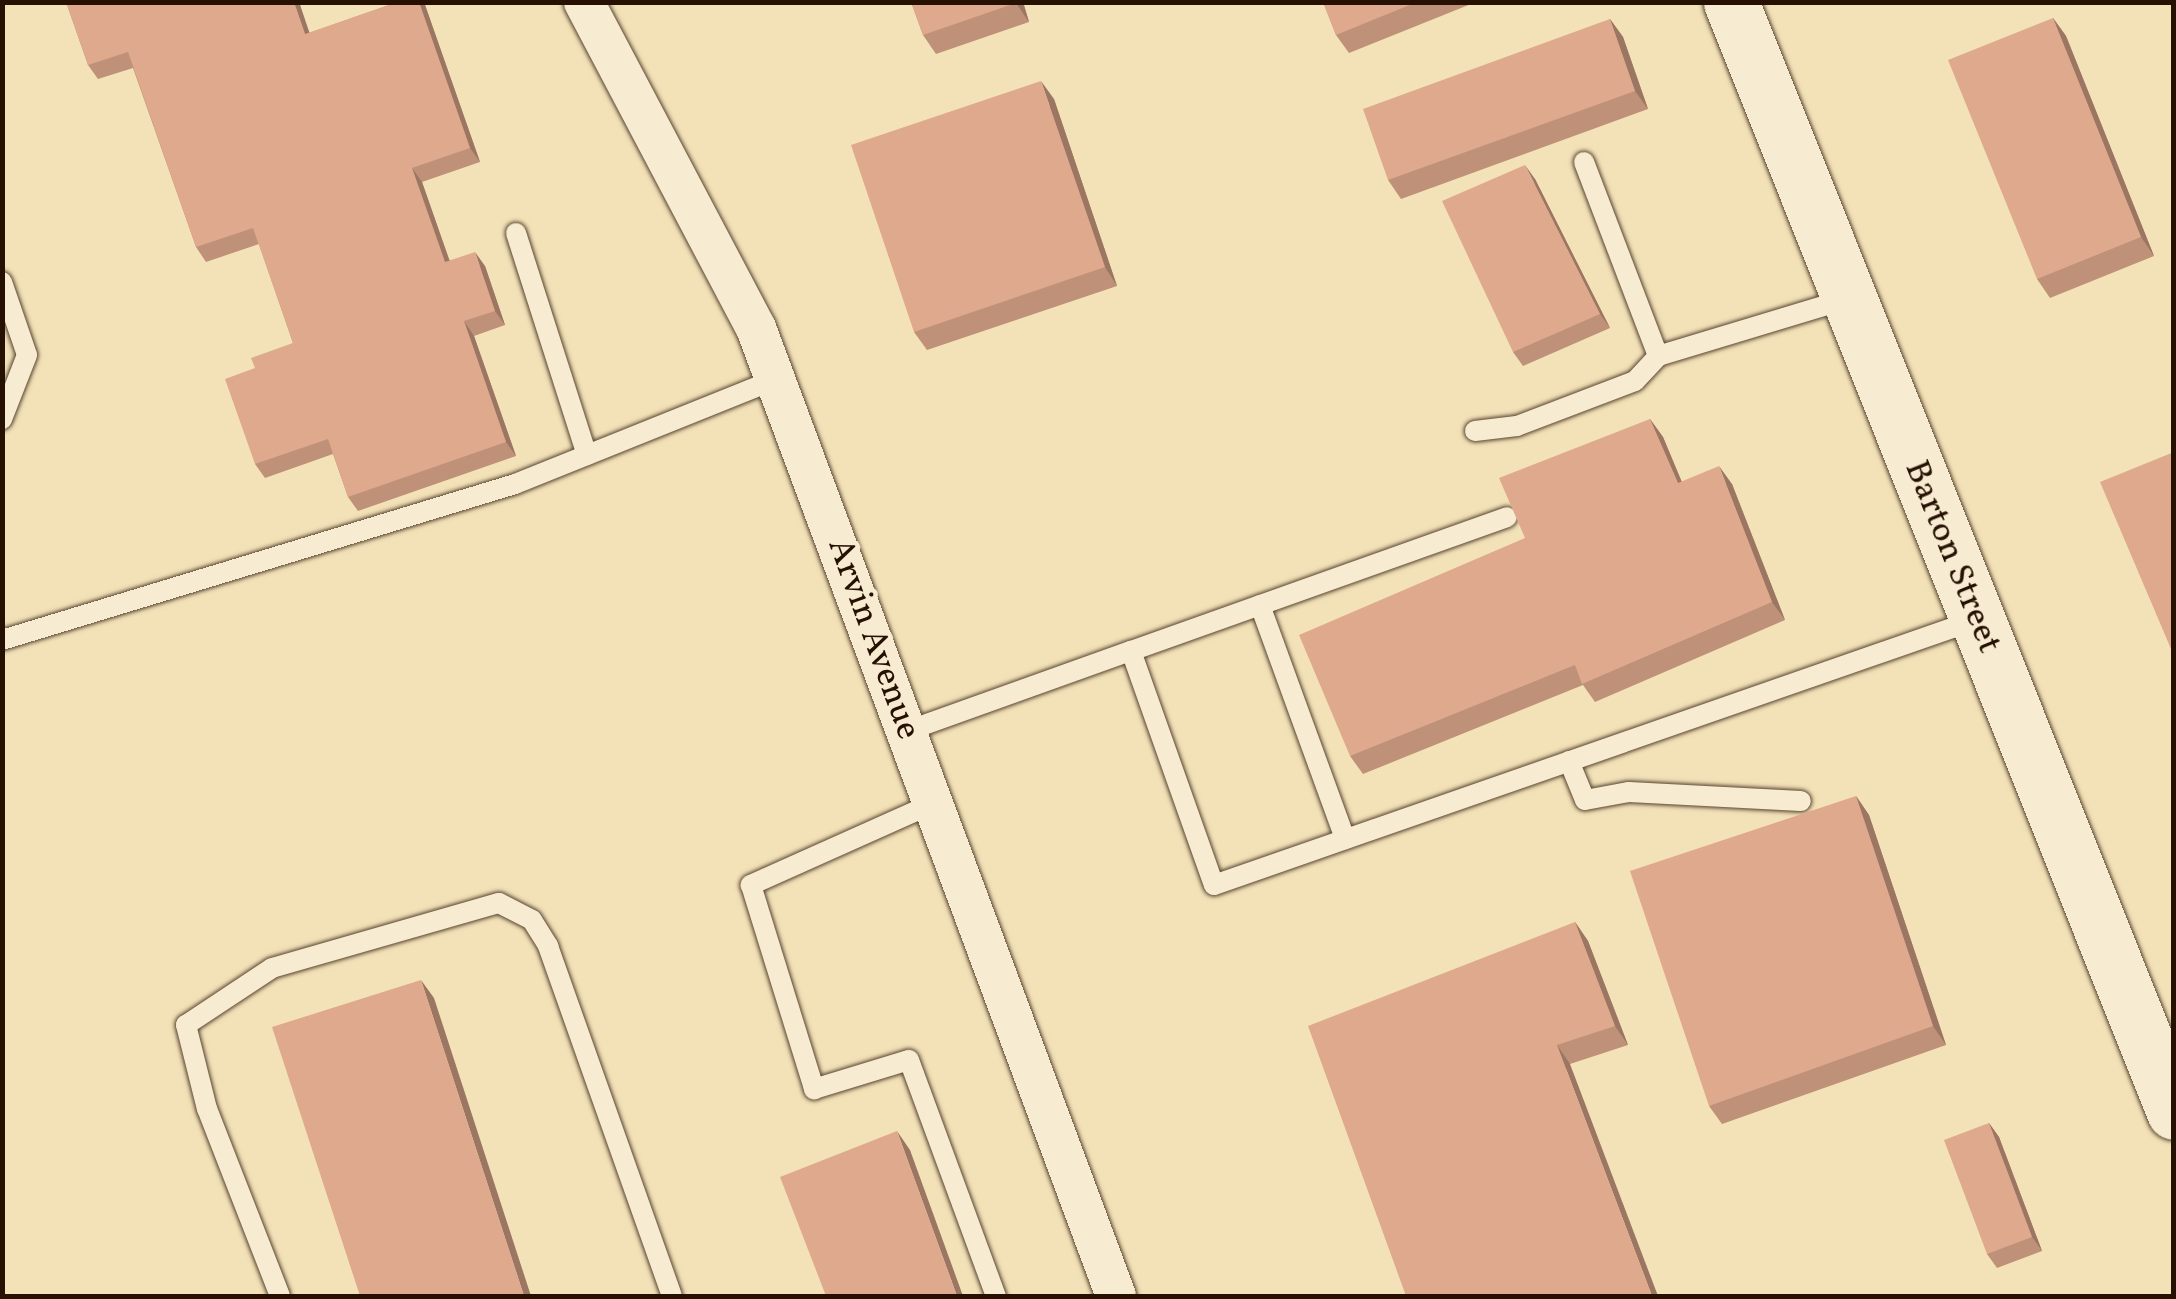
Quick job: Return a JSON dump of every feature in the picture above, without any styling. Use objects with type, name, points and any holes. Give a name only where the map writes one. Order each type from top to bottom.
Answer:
[{"type":"main road","name":"Barton Street","points":[[1731,2],[2174,1112]]},
{"type":"street","name":"Arvin Avenue","points":[[584,2],[756,328],[1116,1296]]},
{"type":"lane","points":[[1584,162],[1658,356]]},
{"type":"lane","points":[[516,232],[587,455]]},
{"type":"lane","points":[[2,282],[28,355],[2,419]]},
{"type":"lane","points":[[1475,431],[1516,426],[1635,381],[1658,356],[1849,299]]},
{"type":"lane","points":[[2,640],[515,484],[776,379]]},
{"type":"lane","points":[[907,731],[1507,517]]},
{"type":"lane","points":[[1260,605],[1345,839]]},
{"type":"lane","points":[[1131,651],[1214,885],[1977,619]]},
{"type":"lane","points":[[1568,761],[1586,800],[1628,792],[1800,801]]},
{"type":"lane","points":[[934,803],[751,886],[814,1089],[910,1060],[996,1296]]},
{"type":"lane","points":[[280,1296],[207,1109],[186,1026],[272,968],[499,903],[532,920],[548,946],[672,1296]]},
{"type":"building","points":[[66,2],[294,2],[305,34],[389,5],[388,2],[419,2],[470,148],[412,168],[445,262],[475,252],[495,311],[464,321],[506,442],[348,497],[328,439],[255,464],[225,379],[255,368],[251,358],[293,343],[253,228],[196,247],[128,52],[88,65]]},
{"type":"building","points":[[911,2],[1016,2],[1016,3],[923,35]]},
{"type":"building","points":[[1323,2],[1417,2],[1336,35]]},
{"type":"building","points":[[2053,18],[2141,237],[2037,279],[1948,60]]},
{"type":"building","points":[[1610,19],[1635,91],[1388,180],[1363,109]]},
{"type":"building","points":[[1041,81],[1105,267],[914,332],[851,145]]},
{"type":"building","points":[[1525,165],[1600,314],[1513,352],[1442,201]]},
{"type":"building","points":[[1650,419],[1678,483],[1719,466],[1772,602],[1582,684],[1575,665],[1350,756],[1299,635],[1525,538],[1499,478]]},
{"type":"building","points":[[2174,452],[2174,656],[2100,482]]},
{"type":"building","points":[[1856,796],[1933,1026],[1709,1106],[1630,871]]},
{"type":"building","points":[[1575,922],[1615,1026],[1557,1045],[1652,1296],[1406,1296],[1308,1026]]},
{"type":"building","points":[[421,980],[524,1296],[360,1296],[272,1027]]},
{"type":"building","points":[[1989,1123],[2032,1237],[1987,1254],[1944,1140]]},
{"type":"building","points":[[897,1131],[957,1296],[826,1296],[780,1177]]}]
